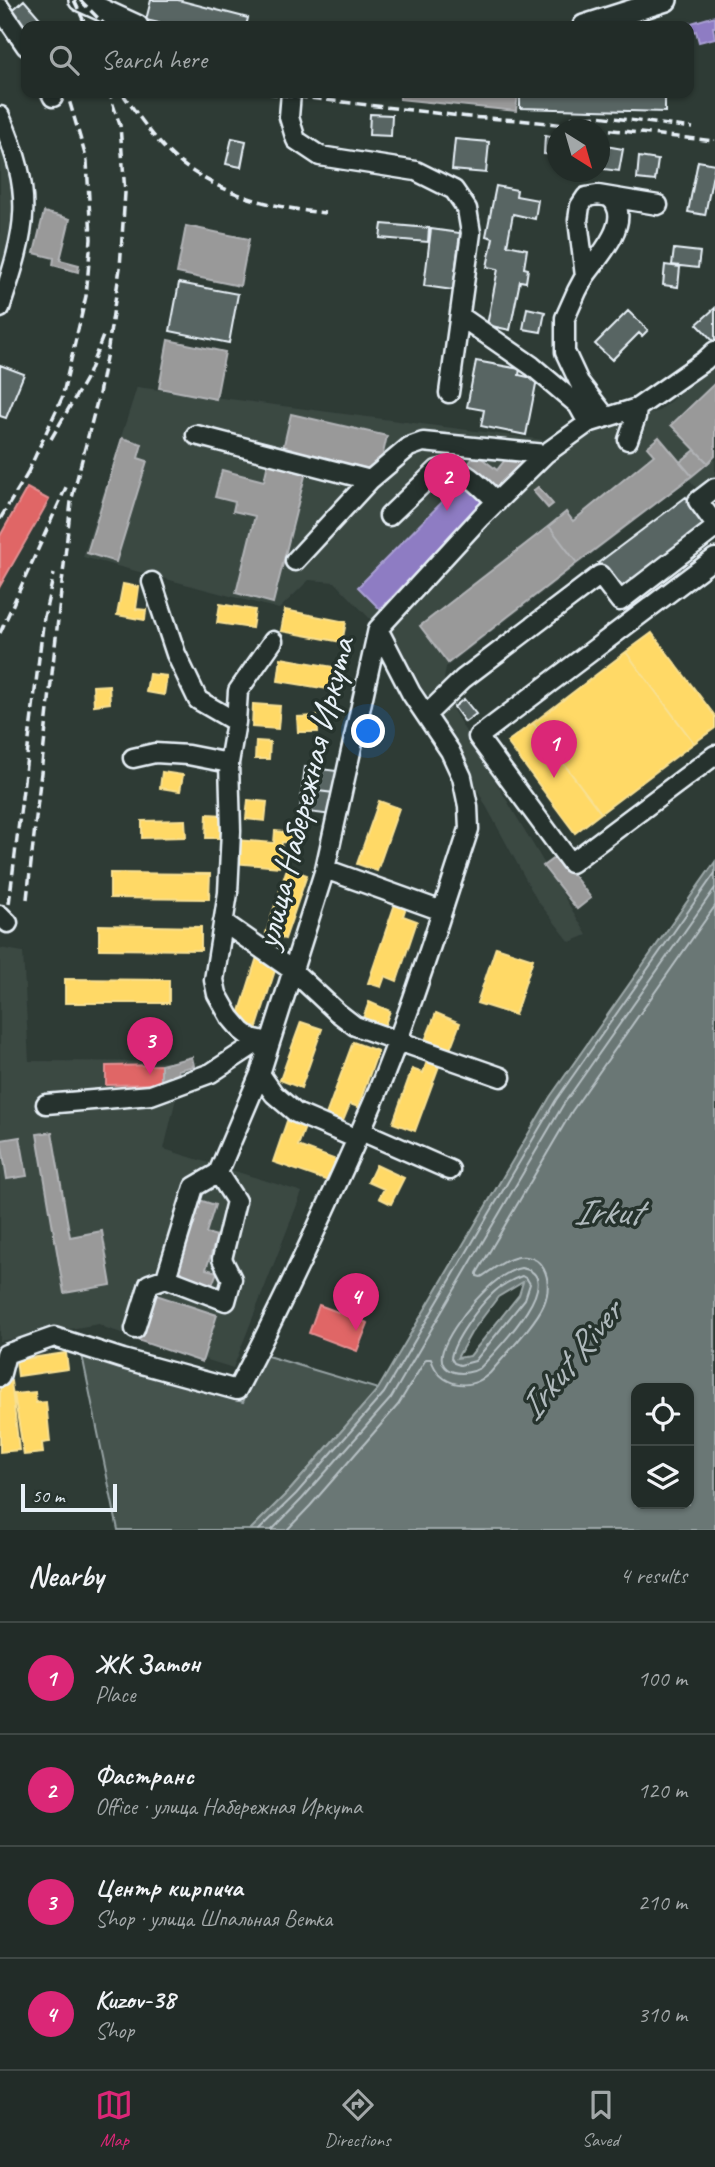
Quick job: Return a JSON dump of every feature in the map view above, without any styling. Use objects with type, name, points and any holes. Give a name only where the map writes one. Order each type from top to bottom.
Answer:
[{"type":"main road","points":[[80,0],[126,21]]},
{"type":"main road","points":[[600,21],[666,0]]},
{"type":"street","points":[[0,8],[21,39]]},
{"type":"street","points":[[291,98],[289,117],[296,140],[320,156],[416,171],[454,190],[467,209],[471,233],[449,393]]},
{"type":"street","points":[[0,116],[13,145],[22,180],[25,211],[18,253],[0,308]]},
{"type":"street","points":[[586,276],[578,220],[580,206],[586,197],[598,195],[658,205]]},
{"type":"street","points":[[606,417],[579,382],[565,352],[565,318],[576,291],[611,240],[618,223],[617,207],[609,197]]},
{"type":"street","points":[[460,316],[533,366],[578,405],[588,423]]},
{"type":"street","name":"улица Набережная Иркута","points":[[135,1329],[149,1284],[166,1278],[194,1187],[218,1172],[260,1074],[266,1042],[325,869],[378,629],[545,454],[588,423],[637,408],[715,351]]},
{"type":"street","points":[[628,440],[637,408]]},
{"type":"street","points":[[197,435],[370,480]]},
{"type":"street","points":[[295,561],[370,480],[409,447],[423,442],[545,454]]},
{"type":"street","points":[[389,516],[437,470],[445,467],[459,471],[497,502]]},
{"type":"street","points":[[426,715],[463,679],[600,575],[620,601],[713,519],[698,502],[715,488]]},
{"type":"street","points":[[715,558],[478,737],[571,863],[715,755]]},
{"type":"street","points":[[152,582],[176,654],[198,700],[236,722]]},
{"type":"street","points":[[0,1377],[6,1354],[54,1336],[123,1359],[237,1390],[331,1200],[359,1135],[396,1042],[469,829],[462,777],[450,751],[411,693],[378,629]]},
{"type":"street","points":[[266,1042],[251,1038],[242,1031],[217,994],[214,980],[228,893],[231,831],[229,763],[238,691],[274,641]]},
{"type":"street","points":[[133,758],[155,753],[188,755],[229,763]]},
{"type":"street","points":[[325,869],[442,911]]},
{"type":"street","points":[[223,922],[292,970],[355,1026],[501,1077]]},
{"type":"street","points":[[46,1104],[151,1094],[211,1073],[252,1046],[266,1042]]},
{"type":"street","points":[[260,1074],[274,1094],[296,1113],[450,1170]]},
{"type":"street","points":[[166,1278],[226,1301],[232,1279],[222,1259],[236,1201],[218,1172]]},
{"type":"shaded area","points":[[0,129],[8,148],[19,217],[0,268]]},
{"type":"shaded area","points":[[715,362],[715,486],[703,496],[689,479],[446,667],[444,679],[450,705],[587,935],[570,942],[537,900],[387,623],[500,512],[508,498],[596,427],[659,411]]},
{"type":"shaded area","points":[[137,387],[544,440],[371,620],[335,582],[309,580],[279,609],[83,557]]},
{"type":"shaded area","points":[[0,948],[23,952],[29,1061],[197,1062],[180,1081],[164,1149],[302,1192],[233,1368],[99,1324],[0,1341]]},
{"type":"shaded area","points":[[82,1355],[243,1402],[264,1355],[378,1389],[291,1489],[250,1530],[118,1530]]},
{"type":"water","name":"Irkut","points":[[715,862],[715,1530],[250,1530],[291,1489],[378,1389],[550,1097]],"holes":[[[523,1282],[519,1295],[470,1356],[457,1358],[471,1333],[498,1297]]]},
{"type":"building: Homes","points":[[123,584],[139,587],[136,609],[146,610],[145,620],[117,615]]},
{"type":"building: Homes","points":[[220,604],[255,610],[252,628],[217,623]]},
{"type":"building: Homes","points":[[285,610],[346,622],[342,642],[281,631]]},
{"type":"building: Homes","points":[[652,633],[715,716],[715,728],[694,743],[626,652]]},
{"type":"building: Homes","points":[[626,652],[694,743],[601,813],[533,723]]},
{"type":"building: Homes","points":[[281,658],[345,669],[341,691],[278,681]]},
{"type":"building: Homes","points":[[149,674],[167,676],[164,695],[146,692]]},
{"type":"building: Homes","points":[[109,685],[110,703],[94,705],[93,686]]},
{"type":"building: Homes","points":[[253,704],[280,706],[278,729],[252,727]]},
{"type":"building: Homes","points":[[317,716],[318,732],[298,732],[297,717]]},
{"type":"building: Homes","points":[[533,723],[601,813],[575,833],[507,742]]},
{"type":"building: Homes","points":[[256,741],[270,742],[269,759],[255,759]]},
{"type":"building: Homes","points":[[162,772],[183,775],[180,791],[160,788]]},
{"type":"building: Homes","points":[[248,800],[267,802],[265,821],[246,819]]},
{"type":"building: Homes","points":[[379,801],[399,808],[377,871],[357,864]]},
{"type":"building: Homes","points":[[207,814],[224,815],[223,838],[206,838]]},
{"type":"building: Homes","points":[[185,820],[186,837],[142,838],[142,821]]},
{"type":"building: Homes","points":[[275,831],[292,833],[291,843],[282,842],[279,867],[234,863],[236,840],[274,843]]},
{"type":"building: Homes","points":[[287,868],[307,875],[285,939],[266,933]]},
{"type":"building: Homes","points":[[110,873],[210,874],[209,899],[110,898]]},
{"type":"building: Homes","points":[[396,901],[407,904],[403,916],[417,921],[397,981],[385,976],[381,987],[368,983]]},
{"type":"building: Homes","points":[[99,925],[201,927],[201,950],[99,949]]},
{"type":"building: Homes","points":[[496,947],[533,959],[515,1015],[477,1003]]},
{"type":"building: Homes","points":[[257,957],[277,964],[257,1027],[237,1021]]},
{"type":"building: Homes","points":[[65,979],[169,980],[169,1003],[65,1003]]},
{"type":"building: Homes","points":[[369,1002],[390,1011],[384,1027],[363,1018]]},
{"type":"building: Homes","points":[[436,1013],[460,1023],[449,1052],[424,1043]]},
{"type":"building: Homes","points":[[301,1022],[322,1029],[301,1088],[280,1080]]},
{"type":"building: Homes","points":[[353,1042],[378,1051],[358,1107],[350,1104],[343,1121],[326,1115]]},
{"type":"building: Homes","points":[[427,1061],[439,1066],[415,1131],[393,1123],[412,1069],[423,1073]]},
{"type":"building: Homes","points":[[287,1121],[305,1127],[298,1146],[339,1161],[331,1182],[273,1162]]},
{"type":"building: Homes","points":[[376,1165],[404,1178],[391,1204],[379,1198],[384,1189],[368,1182]]},
{"type":"building: Homes","points":[[66,1353],[68,1369],[18,1376],[16,1360]]},
{"type":"building: Homes","points":[[11,1381],[19,1450],[0,1452],[0,1382]]},
{"type":"building: Homes","points":[[35,1392],[36,1403],[46,1402],[50,1442],[42,1443],[43,1453],[24,1455],[14,1394]]},
{"type":"building: Shops","points":[[27,488],[49,500],[0,586],[0,536]]},
{"type":"building: Shops","points":[[161,1065],[161,1084],[106,1085],[106,1066]]},
{"type":"building: Shops","points":[[319,1305],[368,1323],[357,1351],[309,1333]]},
{"type":"building: Offices","points":[[715,16],[715,38],[699,42],[694,32],[694,22]]},
{"type":"building: Offices","points":[[463,481],[485,502],[380,609],[358,587]]},
{"type":"building: Industry","points":[[400,98],[517,98],[516,111]]},
{"type":"building: Industry","points":[[44,212],[70,219],[60,260],[79,265],[78,272],[53,265],[54,258],[34,253]]},
{"type":"building: Industry","points":[[186,226],[249,239],[240,286],[177,273]]},
{"type":"building: Industry","points":[[168,340],[225,352],[216,399],[159,388]]},
{"type":"building: Industry","points":[[715,383],[715,456],[708,463],[671,425]]},
{"type":"building: Industry","points":[[291,414],[387,436],[379,471],[283,449]]},
{"type":"building: Industry","points":[[659,437],[692,476],[577,563],[549,526],[566,512],[573,521],[654,455],[647,447]]},
{"type":"building: Industry","points":[[122,438],[142,444],[138,458],[147,461],[116,562],[87,553]]},
{"type":"building: Industry","points":[[695,450],[708,463],[692,476],[680,462]]},
{"type":"building: Industry","points":[[476,454],[497,470],[505,460],[518,458],[525,464],[499,496],[465,468]]},
{"type":"building: Industry","points":[[269,459],[307,468],[273,603],[236,593],[255,516],[233,511],[235,502],[215,497],[222,470],[264,481]]},
{"type":"building: Industry","points":[[538,487],[553,504],[548,508],[533,491]]},
{"type":"building: Industry","points":[[549,526],[577,563],[448,663],[420,626]]},
{"type":"building: Industry","points":[[558,855],[591,898],[577,909],[543,866]]},
{"type":"building: Industry","points":[[192,1057],[194,1066],[178,1070],[180,1081],[161,1084],[161,1065]]},
{"type":"building: Industry","points":[[52,1132],[70,1237],[102,1231],[111,1285],[64,1293],[37,1134]]},
{"type":"building: Industry","points":[[20,1137],[27,1176],[7,1179],[1,1140]]},
{"type":"building: Industry","points":[[196,1199],[215,1205],[206,1233],[217,1236],[206,1269],[217,1272],[212,1285],[173,1273]]},
{"type":"building: Industry","points":[[153,1294],[217,1315],[202,1362],[137,1340]]},
{"type":"building: Other","points":[[24,0],[42,21],[21,21],[21,26],[9,13]]},
{"type":"building: Other","points":[[151,0],[178,0],[248,18],[247,21],[146,20]]},
{"type":"building: Other","points":[[520,98],[665,98],[665,112],[520,108]]},
{"type":"building: Other","points":[[370,114],[392,115],[391,136],[369,135]]},
{"type":"building: Other","points":[[545,136],[547,154],[544,154]]},
{"type":"building: Other","points":[[232,138],[246,141],[241,167],[226,164]]},
{"type":"building: Other","points":[[455,139],[489,142],[486,173],[452,170]]},
{"type":"building: Other","points":[[610,147],[623,149],[619,171],[610,170]]},
{"type":"building: Other","points":[[639,157],[658,160],[655,181],[637,179]]},
{"type":"building: Other","points":[[698,161],[715,164],[705,215],[688,212]]},
{"type":"building: Other","points":[[496,186],[517,190],[516,196],[538,200],[535,219],[513,214],[507,245],[527,249],[524,268],[528,269],[526,282],[520,281],[510,330],[487,325],[498,269],[487,267],[493,238],[486,236]]},
{"type":"building: Other","points":[[382,224],[429,228],[428,242],[380,238]]},
{"type":"building: Other","points":[[431,229],[460,233],[453,290],[424,286]]},
{"type":"building: Other","points":[[674,249],[700,252],[698,268],[672,265]]},
{"type":"building: Other","points":[[665,265],[680,267],[678,287],[663,285]]},
{"type":"building: Other","points":[[179,283],[238,294],[229,343],[170,331]]},
{"type":"building: Other","points":[[527,308],[545,312],[541,332],[523,329]]},
{"type":"building: Other","points":[[715,308],[715,343],[697,324]]},
{"type":"building: Other","points":[[628,311],[648,330],[642,336],[639,333],[612,360],[595,344]]},
{"type":"building: Other","points":[[476,361],[520,369],[519,375],[537,379],[526,435],[481,426],[484,410],[467,407]]},
{"type":"building: Other","points":[[0,365],[24,374],[6,418],[0,416]]},
{"type":"building: Other","points":[[686,497],[708,526],[620,592],[598,563]]},
{"type":"building: Other","points":[[464,699],[476,714],[465,722],[454,707]]},
{"type":"building: Other","points":[[305,767],[337,771],[334,793],[302,789]]},
{"type":"building: Other","points":[[302,789],[334,793],[332,815],[300,811]]},
{"type":"railway","points":[[74,0],[84,21]]},
{"type":"railway","points":[[80,0],[101,21]]},
{"type":"railway","points":[[27,474],[62,398],[86,296],[91,239],[87,161],[68,98]]},
{"type":"railway","points":[[27,899],[71,502],[99,394],[120,268],[125,193],[120,125],[111,98]]},
{"type":"railway","points":[[126,98],[165,149],[198,175],[250,198],[287,208],[325,213]]},
{"type":"railway","points":[[309,98],[715,141]]},
{"type":"railway","points":[[571,118],[598,116],[693,128]]},
{"type":"railway","points":[[51,439],[87,377],[103,336]]},
{"type":"railway","points":[[0,519],[31,468]]},
{"type":"railway","points":[[0,633],[68,483]]},
{"type":"railway","points":[[9,904],[44,617],[54,574]]},
{"type":"place","name":"Фастранс","points":[[447,511]]},
{"type":"place","name":"ЖК Затон","points":[[554,778]]},
{"type":"place","name":"Центр кирпича","points":[[150,1075]]},
{"type":"place","name":"Kuzov-38","points":[[356,1331]]},
{"type":"water label","name":"Irkut River","points":[[569,1360]]}]
